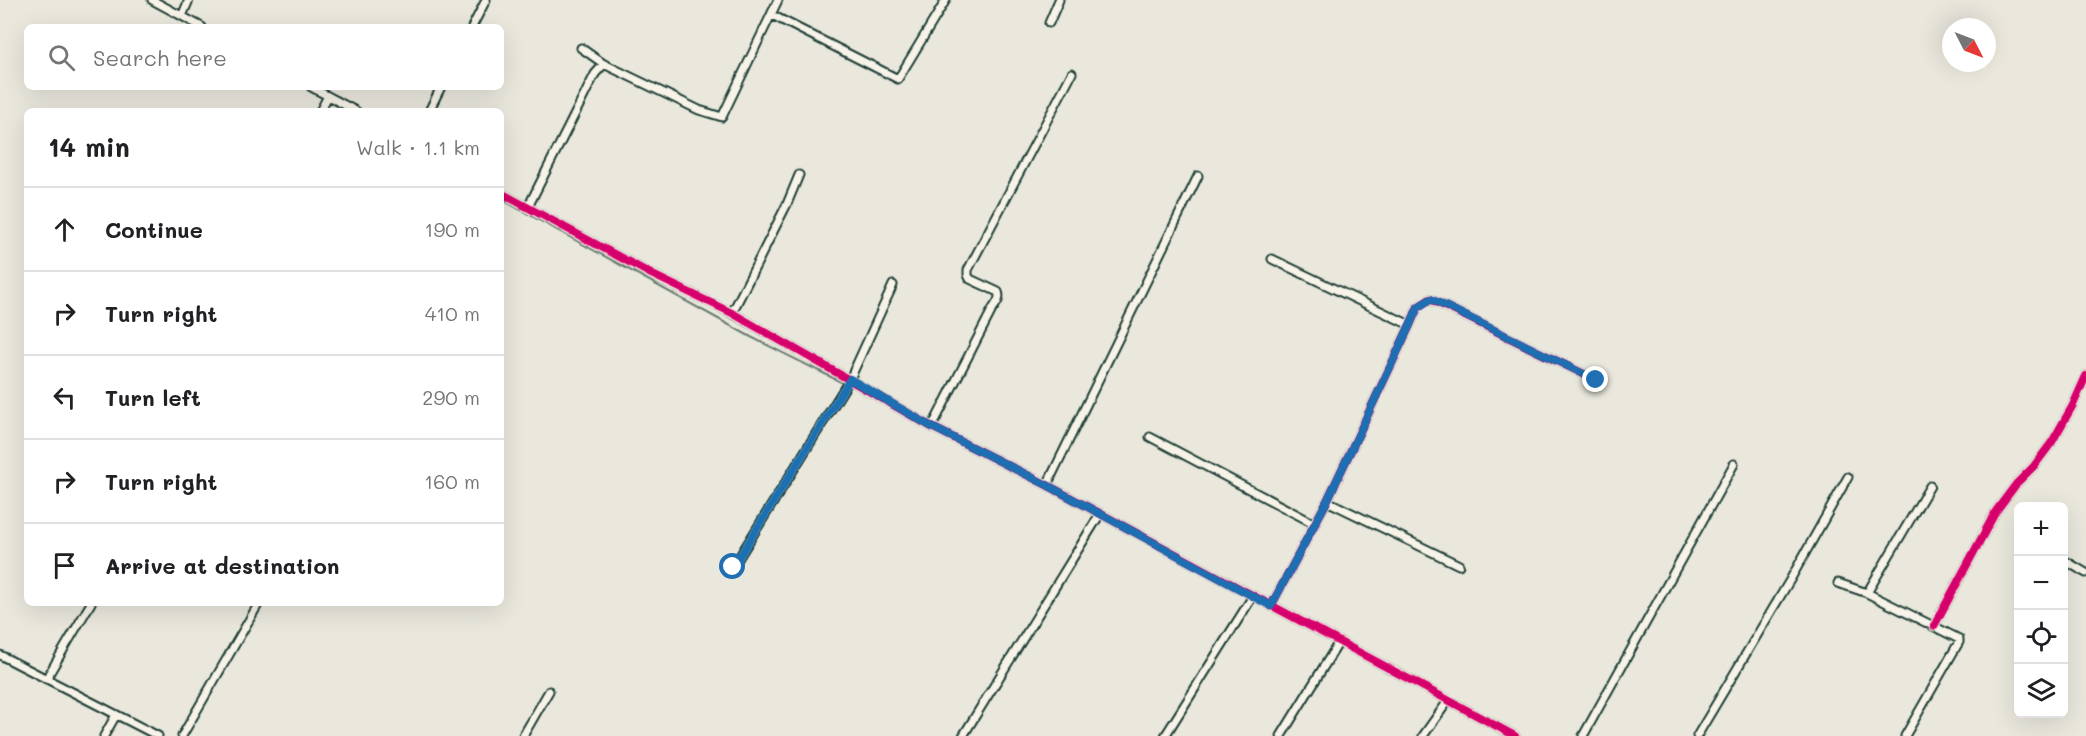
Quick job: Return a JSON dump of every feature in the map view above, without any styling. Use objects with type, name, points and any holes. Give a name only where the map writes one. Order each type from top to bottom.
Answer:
[{"type":"street","points":[[152,0],[197,24]]},
{"type":"street","points":[[182,16],[189,0]]},
{"type":"street","points":[[474,24],[486,0]]},
{"type":"street","points":[[581,48],[604,64],[710,115],[722,117],[778,0]]},
{"type":"street","points":[[772,15],[898,79],[946,0]]},
{"type":"street","points":[[1049,23],[1059,0]]},
{"type":"street","points":[[528,207],[595,74],[604,64]]},
{"type":"street","points":[[932,427],[992,310],[999,301],[998,292],[970,279],[968,270],[1072,73]]},
{"type":"street","points":[[317,90],[350,108]]},
{"type":"street","points":[[430,108],[440,90]]},
{"type":"street","points":[[322,108],[328,96]]},
{"type":"street","points":[[732,314],[799,175]]},
{"type":"street","points":[[1047,485],[1198,176]]},
{"type":"street","points":[[504,195],[653,275],[732,314],[932,427],[1047,485],[1515,736]]},
{"type":"street","points":[[1272,259],[1410,325]]},
{"type":"street","points":[[733,567],[850,379],[893,285]]},
{"type":"street","points":[[1271,606],[1327,501],[1418,307],[1431,299],[1596,380]]},
{"type":"street","points":[[1934,626],[1996,511],[2052,442],[2086,376]]},
{"type":"street","points":[[1150,436],[1315,524]]},
{"type":"street","points":[[1582,736],[1734,465]]},
{"type":"street","points":[[1697,736],[1848,477]]},
{"type":"street","points":[[1867,593],[1930,486]]},
{"type":"street","points":[[1327,501],[1459,565]]},
{"type":"street","points":[[963,736],[1100,514]]},
{"type":"street","points":[[2068,562],[2086,573]]},
{"type":"street","points":[[1839,583],[1867,593],[1959,639],[1905,736]]},
{"type":"street","points":[[1165,736],[1253,596]]},
{"type":"street","points":[[46,679],[89,606]]},
{"type":"street","points":[[182,736],[257,606]]},
{"type":"street","points":[[1281,736],[1338,642]]},
{"type":"street","points":[[0,655],[158,736]]},
{"type":"street","points":[[523,736],[549,691]]},
{"type":"street","points":[[1423,736],[1448,701]]},
{"type":"street","points":[[104,736],[116,715]]},
{"type":"waterway","points":[[504,201],[751,337],[843,383]]},
{"type":"waterway","points":[[696,299],[786,348]]},
{"type":"cycle path","points":[[504,195],[653,275],[732,313],[932,427],[1047,485],[1515,736]]},
{"type":"cycle path","points":[[1271,606],[1327,501],[1418,307],[1430,299],[1596,380]]},
{"type":"cycle path","points":[[1934,626],[1996,511],[2052,442],[2086,376]]},
{"type":"route","points":[[733,567],[850,379],[932,427],[1047,485],[1271,606],[1327,501],[1418,307],[1422,303],[1431,299],[1596,380]]}]
